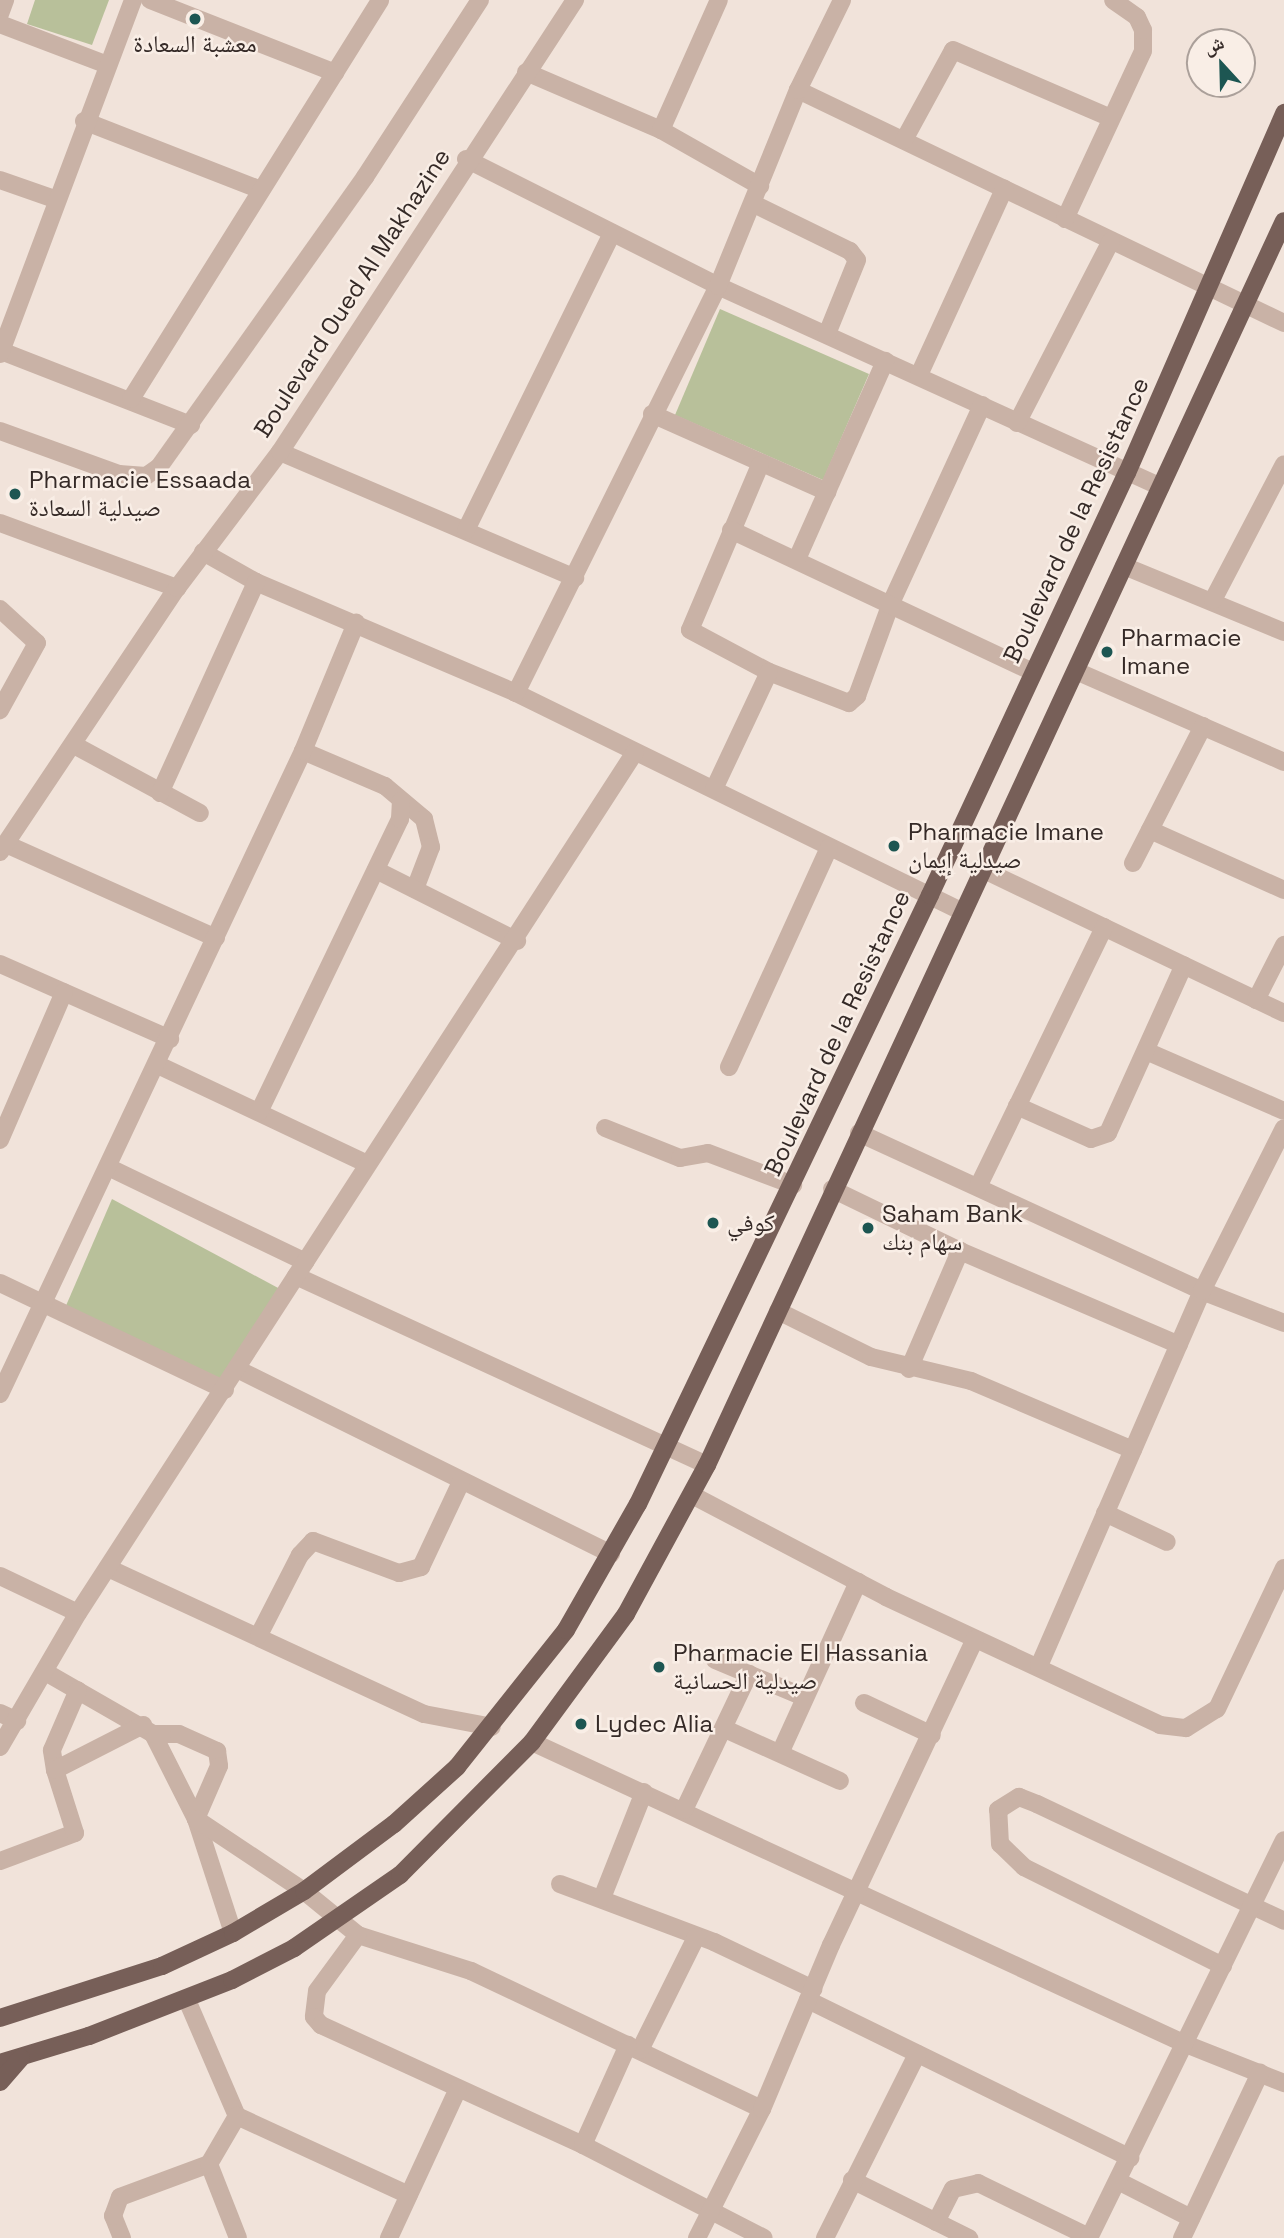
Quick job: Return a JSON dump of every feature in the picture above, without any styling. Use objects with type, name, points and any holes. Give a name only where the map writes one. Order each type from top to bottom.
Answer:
[{"type":"main road","name":"Boulevard de la Resistance","points":[[0,2018],[162,1966],[233,1933],[304,1891],[421,1801],[492,1727],[566,1630],[611,1554],[793,1185],[1127,473],[1284,113]]},
{"type":"main road","points":[[0,2063],[187,2000],[294,1948],[337,1919],[409,1867],[532,1742],[626,1614],[707,1465],[832,1189],[984,870],[1284,220]]},
{"type":"main road","points":[[0,2082],[22,2057]]},
{"type":"street","points":[[0,13],[5,0]]},
{"type":"street","points":[[133,0],[105,64],[1,353],[131,399],[191,425]]},
{"type":"street","points":[[150,0],[335,73]]},
{"type":"street","points":[[131,399],[380,0]]},
{"type":"street","points":[[0,431],[119,474],[146,476],[170,456],[480,0]]},
{"type":"street","points":[[661,130],[719,0]]},
{"type":"street","points":[[516,693],[575,578],[652,414],[718,286],[754,204],[798,90],[842,0]]},
{"type":"street","points":[[1065,219],[1143,51],[1143,30],[1137,17],[1112,0]]},
{"type":"street","name":"Boulevard Oued Al Makhazine","points":[[3,848],[74,746],[177,588],[280,452],[570,1]]},
{"type":"street","points":[[0,24],[105,64]]},
{"type":"street","points":[[904,140],[954,50],[1111,118]]},
{"type":"street","points":[[526,72],[661,130],[760,186]]},
{"type":"street","points":[[798,90],[1284,323]]},
{"type":"street","points":[[84,121],[261,190]]},
{"type":"street","points":[[466,159],[718,286],[1161,487]]},
{"type":"street","points":[[0,180],[57,200]]},
{"type":"street","points":[[919,375],[1004,189]]},
{"type":"street","points":[[754,204],[850,251],[857,260],[827,334]]},
{"type":"street","points":[[466,530],[612,233]]},
{"type":"street","points":[[1017,423],[1111,241]]},
{"type":"street","points":[[797,559],[885,361]]},
{"type":"street","points":[[760,465],[730,530],[690,630],[769,672],[849,703],[857,695],[891,603],[982,405]]},
{"type":"street","points":[[652,414],[760,465],[827,492]]},
{"type":"street","points":[[280,452],[575,578]]},
{"type":"street","points":[[1213,600],[1283,461]]},
{"type":"street","points":[[1,527],[177,588]]},
{"type":"street","points":[[730,530],[891,603],[1033,672]]},
{"type":"street","points":[[203,552],[256,582],[516,693],[963,912]]},
{"type":"street","points":[[1124,566],[1213,600],[1284,632]]},
{"type":"street","points":[[160,793],[256,582]]},
{"type":"street","points":[[0,609],[37,643],[0,710]]},
{"type":"street","points":[[0,1394],[158,1065],[303,751],[356,623]]},
{"type":"street","points":[[1076,671],[1284,762]]},
{"type":"street","points":[[714,789],[769,672]]},
{"type":"street","points":[[1133,863],[1203,726]]},
{"type":"street","points":[[74,746],[200,813]]},
{"type":"street","points":[[303,751],[385,786],[431,832],[431,846],[415,889]]},
{"type":"street","points":[[0,1747],[47,1673],[78,1613],[239,1370],[365,1163],[517,941],[635,752]]},
{"type":"street","points":[[259,1112],[400,819],[401,801]]},
{"type":"street","points":[[1150,830],[1284,890]]},
{"type":"street","points":[[3,848],[216,939]]},
{"type":"street","points":[[729,1068],[829,848]]},
{"type":"street","points":[[376,870],[517,941]]},
{"type":"street","points":[[984,870],[1284,1013]]},
{"type":"street","points":[[978,1186],[1104,927]]},
{"type":"street","points":[[1256,1000],[1282,952]]},
{"type":"street","points":[[0,964],[170,1039]]},
{"type":"street","points":[[1017,1106],[1081,1136],[1099,1138],[1114,1125],[1184,965]]},
{"type":"street","points":[[0,1140],[64,992]]},
{"type":"street","points":[[1146,1051],[1284,1111]]},
{"type":"street","points":[[158,1065],[365,1163]]},
{"type":"street","points":[[605,1128],[680,1158],[708,1153],[793,1185]]},
{"type":"street","points":[[1039,1666],[1202,1292],[1284,1128]]},
{"type":"street","points":[[859,1133],[1202,1292],[1284,1323]]},
{"type":"street","points":[[108,1167],[301,1269],[664,1449],[707,1465]]},
{"type":"street","points":[[832,1189],[960,1251],[1179,1345]]},
{"type":"street","points":[[909,1369],[960,1251]]},
{"type":"street","points":[[0,1283],[225,1390]]},
{"type":"street","points":[[778,1311],[871,1357],[909,1369],[971,1381],[1133,1450]]},
{"type":"street","points":[[239,1370],[611,1554]]},
{"type":"street","points":[[259,1635],[300,1555],[313,1541],[399,1573],[421,1567],[461,1482]]},
{"type":"street","points":[[692,1495],[858,1582],[1160,1725],[1186,1728],[1203,1722],[1227,1692],[1284,1568]]},
{"type":"street","points":[[1105,1513],[1167,1542]]},
{"type":"street","points":[[108,1568],[259,1635],[424,1714],[492,1727]]},
{"type":"street","points":[[0,1576],[78,1613]]},
{"type":"street","points":[[781,1751],[858,1582]]},
{"type":"street","points":[[697,2238],[762,2109],[856,1892],[975,1639]]},
{"type":"street","points":[[715,1660],[804,1697]]},
{"type":"street","points":[[47,1673],[148,1730],[179,1734],[217,1751],[219,1766],[196,1819]]},
{"type":"street","points":[[684,1810],[725,1730],[749,1674]]},
{"type":"street","points":[[0,1861],[76,1831],[55,1770],[52,1750],[78,1690]]},
{"type":"street","points":[[864,1703],[932,1735]]},
{"type":"street","points":[[0,1713],[17,1721]]},
{"type":"street","points":[[55,1770],[148,1730]]},
{"type":"street","points":[[148,1730],[196,1819],[233,1933]]},
{"type":"street","points":[[725,1730],[781,1751],[840,1781]]},
{"type":"street","points":[[532,1742],[1183,2043],[1284,2083]]},
{"type":"street","points":[[602,1898],[644,1792]]},
{"type":"street","points":[[1223,1966],[1024,1867],[1000,1844],[998,1810],[1019,1797],[1284,1920]]},
{"type":"street","points":[[196,1819],[304,1891],[358,1935],[471,1971],[762,2109]]},
{"type":"street","points":[[936,2222],[953,2189],[978,2183],[1089,2238],[1284,1840]]},
{"type":"street","points":[[560,1884],[602,1898],[696,1937],[810,1994],[917,2054],[1130,2158]]},
{"type":"street","points":[[358,1935],[317,1991],[314,2017],[353,2043],[583,2145],[764,2238]]},
{"type":"street","points":[[583,2145],[696,1937]]},
{"type":"street","points":[[187,2000],[237,2116],[408,2195]]},
{"type":"street","points":[[825,2238],[917,2054]]},
{"type":"street","points":[[1118,2181],[1189,2232],[1260,2074]]},
{"type":"street","points":[[388,2238],[458,2089]]},
{"type":"street","points":[[122,2238],[113,2216],[120,2197],[209,2164],[237,2116]]},
{"type":"street","points":[[209,2164],[238,2238]]},
{"type":"street","points":[[852,2180],[969,2238]]},
{"type":"green space","points":[[35,0],[109,0],[92,45],[27,24]]},
{"type":"green space","points":[[720,309],[869,374],[823,480],[675,415]]},
{"type":"green space","points":[[112,1199],[280,1289],[218,1385],[65,1308]]},
{"type":"place","name":"معشبة السعادة","points":[[195,19]]},
{"type":"place","name":"Pharmacie Essaada صيدلية السعادة","points":[[15,494]]},
{"type":"place","name":"Pharmacie Imane","points":[[1107,652]]},
{"type":"place","name":"Pharmacie Imane صيدلية إيمان","points":[[894,846]]},
{"type":"place","name":"كوفي","points":[[713,1223]]},
{"type":"place","name":"Saham Bank سهام بنك","points":[[868,1228]]},
{"type":"place","name":"Pharmacie El Hassania صيدلية الحسانية","points":[[659,1667]]},
{"type":"place","name":"Lydec Alia","points":[[581,1724]]}]
